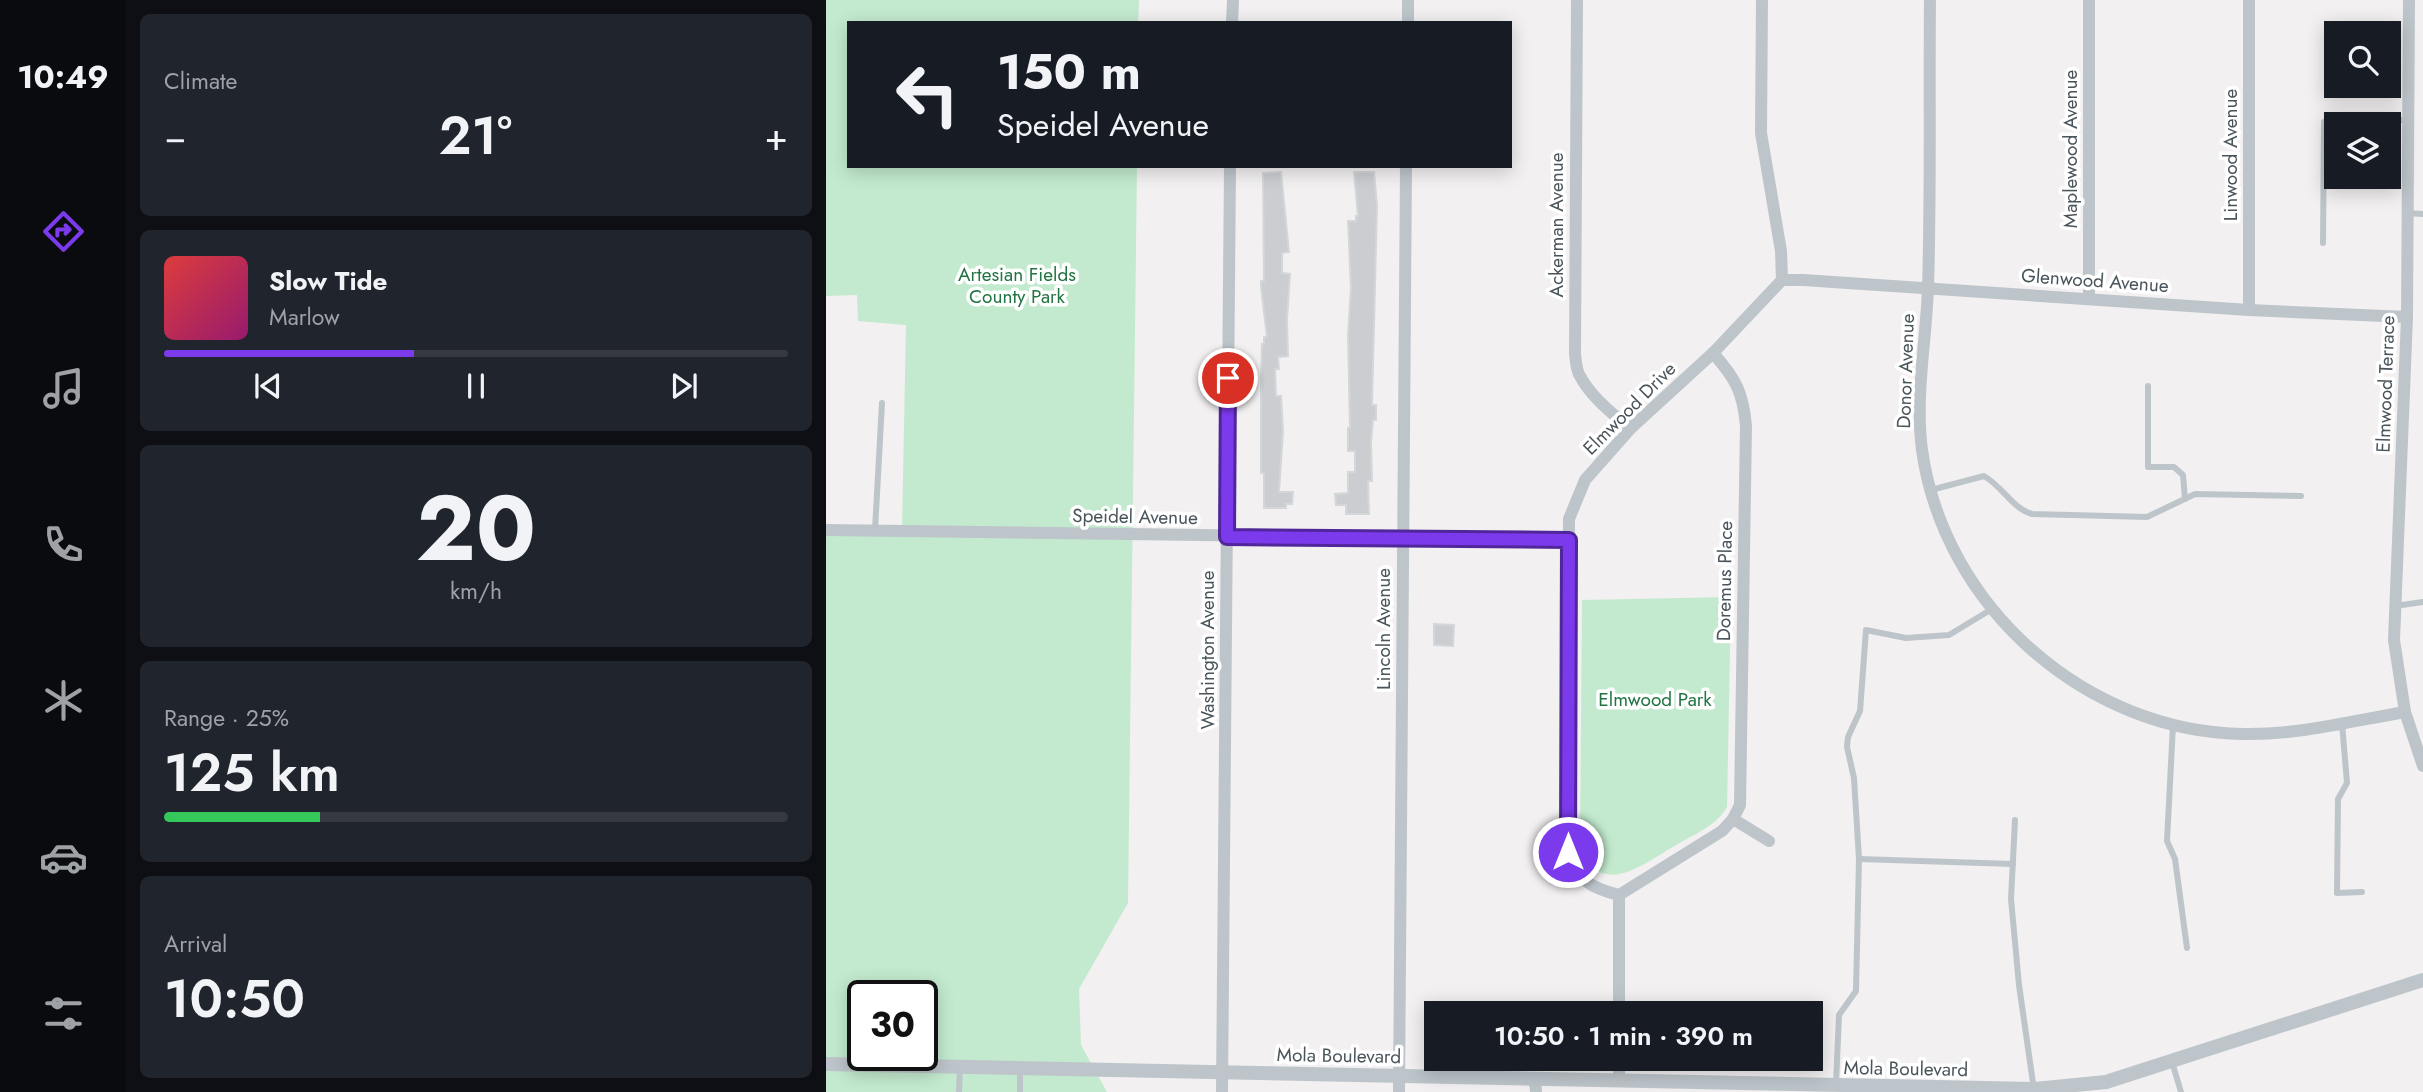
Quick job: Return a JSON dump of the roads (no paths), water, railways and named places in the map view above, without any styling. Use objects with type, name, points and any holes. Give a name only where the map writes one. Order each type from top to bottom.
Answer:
[{"type":"street","points":[[1232,21],[1233,0]]},
{"type":"street","points":[[1408,0],[1408,21]]},
{"type":"street","name":"Ackerman Avenue","points":[[1577,0],[1575,354],[1578,374],[1589,389],[1616,418],[1630,428]]},
{"type":"street","points":[[1762,0],[1761,133],[1781,251],[1782,280]]},
{"type":"street","name":"Donor Avenue","points":[[1930,0],[1928,289],[1919,416],[1922,451],[1931,489],[1951,545],[1968,576],[1992,609],[2031,651],[2083,689],[2114,705],[2173,725],[2243,734],[2278,733],[2405,712]]},
{"type":"street","name":"Maplewood Avenue","points":[[2089,0],[2089,298]]},
{"type":"street","name":"Linwood Avenue","points":[[2249,0],[2249,310]]},
{"type":"street","name":"Elmwood Terrace","points":[[2409,0],[2407,317],[2395,651],[2405,712],[2423,765]]},
{"type":"street","name":"Washington Avenue","points":[[1222,1092],[1230,168]]},
{"type":"street","name":"Lincoln Avenue","points":[[1399,1092],[1406,168]]},
{"type":"street","name":"Glenwood Avenue","points":[[1782,280],[1802,279],[2249,310],[2407,317]]},
{"type":"street","name":"Elmwood Drive","points":[[1619,895],[1594,888],[1574,868],[1568,852],[1569,519],[1585,480],[1630,428],[1713,354],[1782,280]]},
{"type":"street","name":"Doremus Place","points":[[1713,354],[1737,383],[1744,399],[1746,426],[1740,804],[1733,819]]},
{"type":"street","name":"Speidel Avenue","points":[[826,530],[1569,540]]},
{"type":"street","points":[[1619,1001],[1619,895],[1722,831],[1733,819],[1769,841]]},
{"type":"street","name":"Mola Boulevard","points":[[826,1064],[1399,1075],[1535,1086],[1619,1079],[1838,1088],[2034,1091],[2106,1087],[2172,1060],[2423,980]]},
{"type":"street","points":[[1619,1071],[1619,1079]]},
{"type":"lane","points":[[2323,243],[2324,122],[2408,120]]},
{"type":"lane","points":[[2407,214],[2423,214]]},
{"type":"lane","points":[[2148,386],[2148,467],[2174,467],[2183,475],[2185,499]]},
{"type":"lane","points":[[875,532],[882,403]]},
{"type":"lane","points":[[1931,489],[1984,476],[1995,482],[2023,512],[2147,517],[2196,494],[2301,496]]},
{"type":"lane","points":[[2395,607],[2423,602]]},
{"type":"lane","points":[[1838,1088],[1839,1015],[1856,991],[1858,859],[1854,778],[1847,747],[1848,737],[1860,711],[1866,631],[1906,638],[1949,635],[1992,609]]},
{"type":"lane","points":[[2342,723],[2347,783],[2338,799],[2337,893],[2361,892]]},
{"type":"lane","points":[[2173,725],[2168,776],[2167,841],[2175,859],[2187,948]]},
{"type":"lane","points":[[2015,820],[2011,899],[2034,1091]]},
{"type":"lane","points":[[1858,859],[2013,864]]},
{"type":"lane","points":[[2172,1060],[2181,1092]]},
{"type":"lane","points":[[959,1092],[960,1067]]},
{"type":"lane","points":[[1020,1068],[1020,1092]]},
{"type":"park label","name":"Artesian Fields County Park","points":[[1017,285]]},
{"type":"park label","name":"Elmwood Park","points":[[1655,699]]}]
